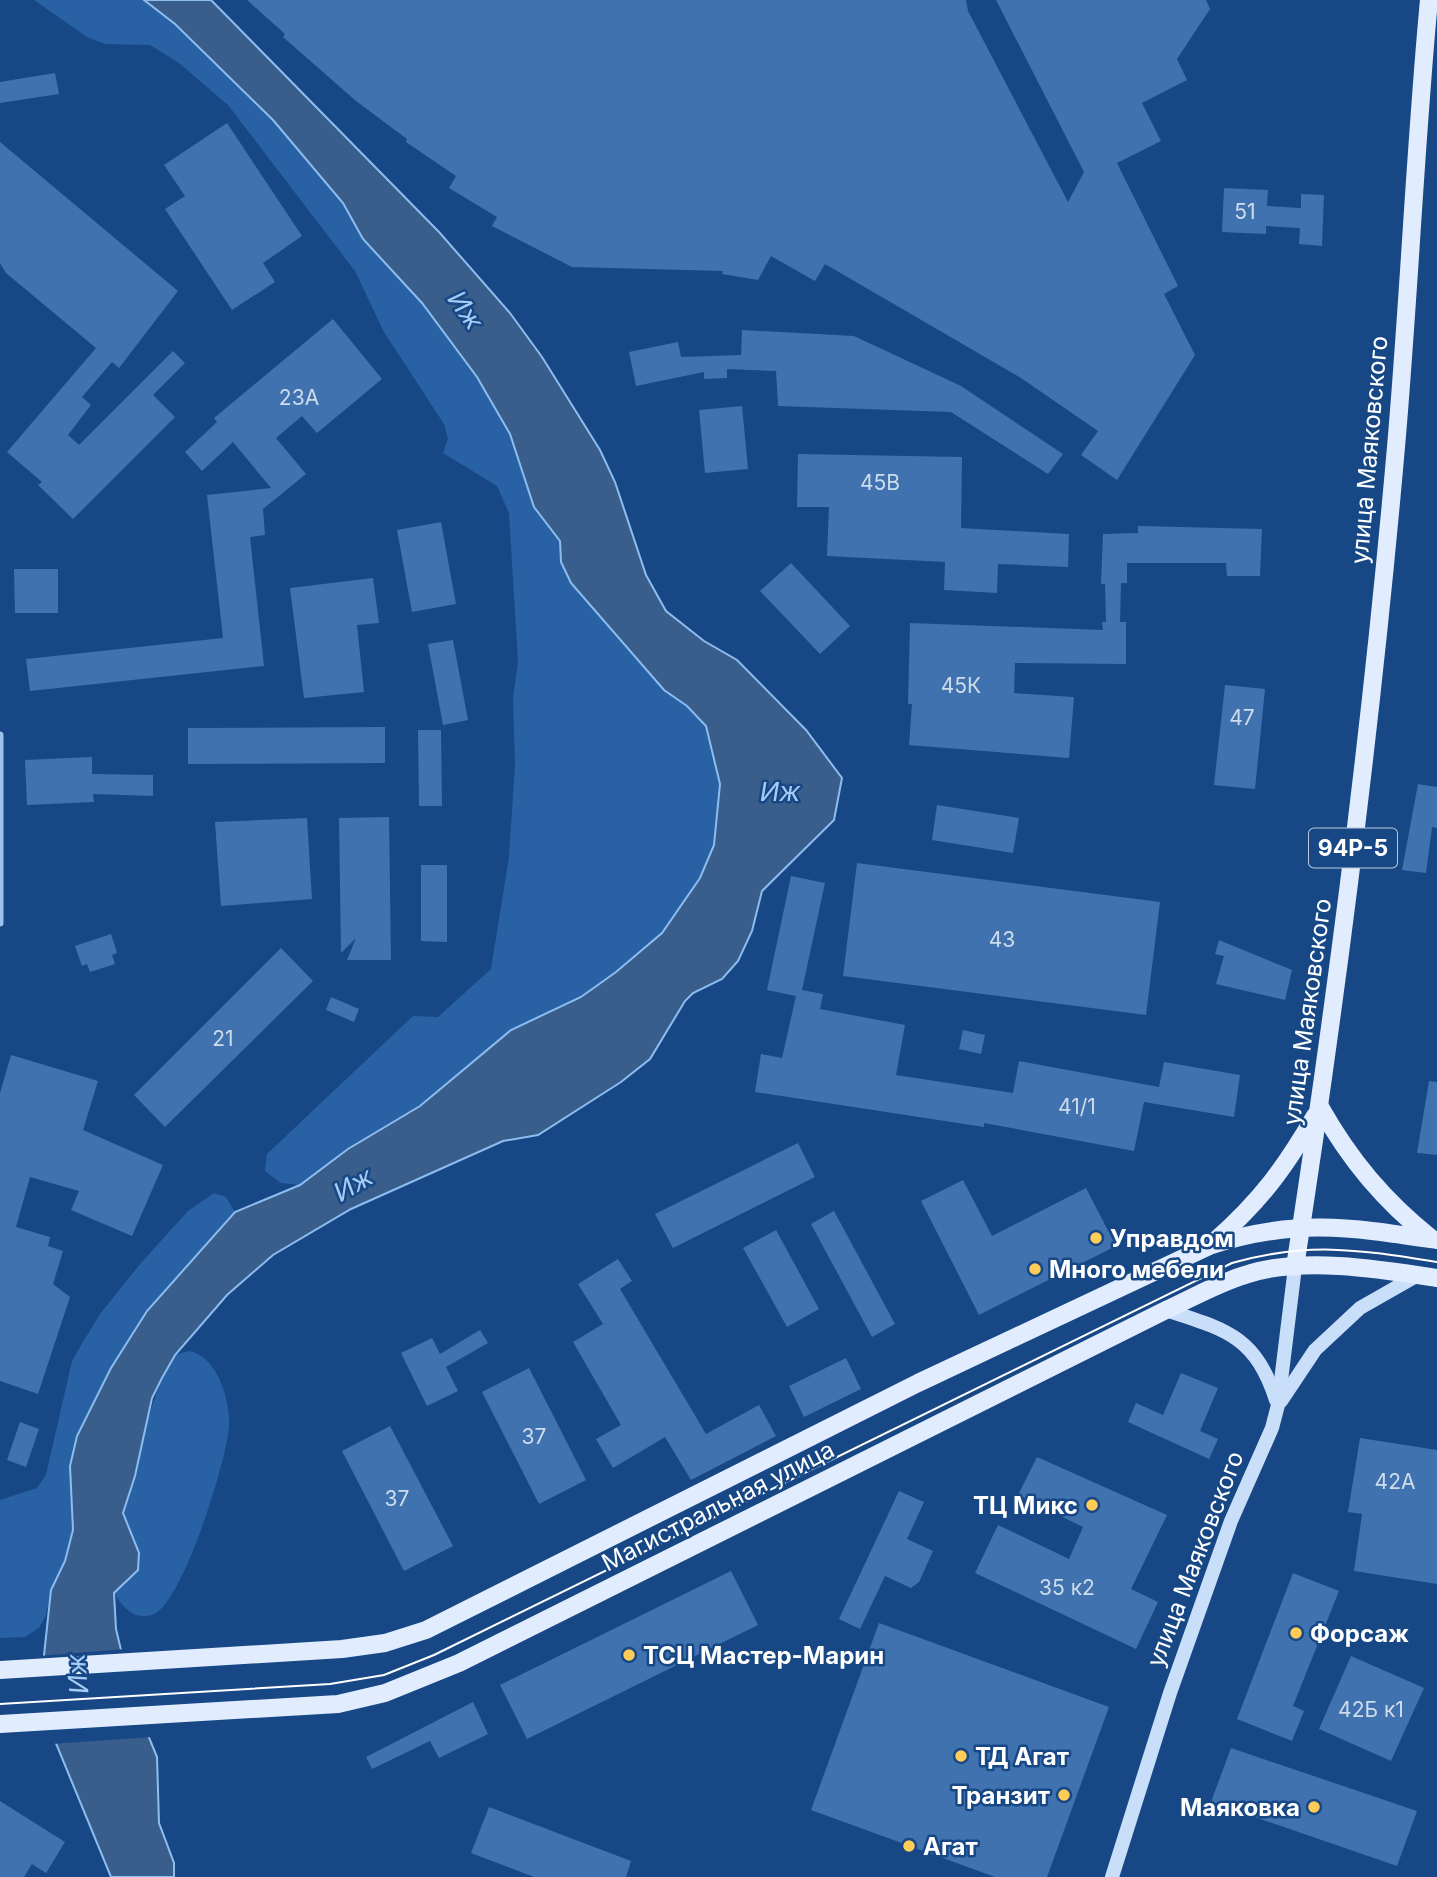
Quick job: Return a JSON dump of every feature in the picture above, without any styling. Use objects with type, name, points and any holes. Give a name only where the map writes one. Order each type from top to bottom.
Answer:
[{"type":"main road","name":"улица Маяковского","points":[[1112,1877],[1170,1693],[1231,1521],[1272,1428],[1278,1405],[1351,869],[1394,460],[1429,0]]},
{"type":"main road","points":[[1320,1107],[1341,1144],[1367,1179],[1401,1214],[1434,1240]]},
{"type":"main road","points":[[1209,1247],[1255,1205],[1286,1167],[1320,1107]]},
{"type":"main road","name":"Магистральная улица","points":[[0,1670],[342,1649],[385,1643],[426,1630],[918,1383],[1209,1247],[1249,1233],[1301,1227],[1338,1227],[1434,1240]]},
{"type":"main road","name":"Магистральная улица","points":[[0,1724],[338,1704],[385,1693],[459,1664],[1166,1310],[1245,1275],[1295,1267],[1347,1268],[1437,1278]]},
{"type":"main road","points":[[1278,1405],[1315,1350],[1360,1308],[1418,1275]]},
{"type":"main road","points":[[1166,1310],[1212,1325],[1238,1339],[1258,1356],[1278,1405]]},
{"type":"street","points":[[0,735],[0,923]]},
{"type":"shaded area","points":[[34,0],[144,0],[175,24],[273,120],[343,203],[363,239],[422,303],[477,377],[510,434],[534,507],[560,541],[562,562],[664,690],[688,706],[706,726],[720,784],[719,817],[714,845],[700,878],[662,933],[581,997],[511,1031],[421,1106],[348,1149],[300,1185],[281,1183],[265,1171],[267,1154],[413,1016],[438,1017],[491,969],[509,857],[515,764],[513,698],[518,662],[509,513],[497,486],[443,453],[448,439],[444,424],[384,332],[355,271],[228,105],[179,63],[150,45],[105,44],[87,37]]},
{"type":"shaded area","points":[[214,1193],[226,1197],[235,1212],[147,1311],[111,1368],[77,1436],[73,1530],[65,1561],[51,1590],[46,1615],[39,1628],[25,1637],[0,1638],[0,1500],[37,1488],[46,1475],[72,1361],[100,1314],[188,1211]]},
{"type":"shaded area","points":[[189,1351],[207,1361],[220,1380],[229,1415],[227,1442],[201,1529],[177,1586],[164,1606],[152,1615],[139,1616],[125,1607],[114,1593],[123,1584],[139,1553],[123,1513],[156,1394],[175,1355]]},
{"type":"water","name":"Иж","points":[[144,0],[211,0],[439,232],[510,313],[542,357],[600,450],[615,482],[646,575],[666,611],[704,641],[737,660],[806,730],[842,778],[834,820],[762,891],[752,931],[738,961],[722,979],[693,993],[685,1001],[650,1059],[621,1082],[538,1135],[503,1141],[351,1209],[273,1255],[227,1295],[175,1355],[152,1398],[135,1476],[123,1513],[139,1553],[138,1570],[114,1593],[116,1629],[132,1696],[157,1757],[159,1823],[174,1863],[174,1877],[111,1877],[39,1702],[51,1590],[65,1561],[73,1530],[70,1466],[77,1436],[111,1368],[147,1311],[235,1212],[300,1185],[348,1149],[420,1106],[511,1030],[581,997],[662,933],[700,878],[714,845],[720,784],[706,726],[687,706],[664,690],[571,583],[561,562],[560,541],[534,507],[510,434],[477,377],[422,303],[363,239],[343,203],[273,120],[175,24]]},
{"type":"pier","points":[[125,1649],[135,1695],[152,1737],[52,1744],[35,1702],[39,1656]]},
{"type":"building","points":[[247,0],[966,0],[968,11],[1068,202],[1084,172],[996,0],[1206,0],[1210,9],[1177,59],[1187,80],[1142,103],[1161,141],[1117,163],[1178,286],[1164,294],[1195,355],[1117,480],[1081,455],[1098,431],[1021,378],[825,264],[815,281],[771,256],[758,280],[722,274],[723,271],[572,267],[492,226],[497,217],[449,188],[456,176],[406,142],[407,139],[356,101],[283,37],[285,34]]},
{"type":"building","points":[[55,73],[59,94],[0,103],[0,82]]},
{"type":"building","points":[[227,123],[302,236],[263,263],[275,282],[232,310],[165,209],[185,196],[164,165]]},
{"type":"building","points":[[0,142],[178,291],[119,368],[112,362],[82,397],[91,405],[68,435],[79,445],[173,351],[185,363],[153,395],[175,417],[73,519],[38,485],[42,482],[7,452],[96,348],[6,273],[0,263]]},
{"type":"building","points":[[1224,188],[1268,190],[1267,206],[1301,208],[1301,194],[1324,195],[1322,246],[1299,244],[1300,228],[1266,226],[1266,234],[1222,232]]},
{"type":"building","points":[[333,319],[382,379],[317,433],[302,416],[276,438],[306,474],[263,509],[265,535],[250,537],[264,666],[30,691],[26,659],[223,638],[207,495],[271,488],[233,442],[202,471],[185,452],[217,422],[214,418]]},
{"type":"building","points":[[742,330],[854,336],[961,386],[1063,454],[1048,474],[951,412],[778,406],[776,371],[727,369],[727,378],[704,379],[704,372],[636,386],[629,352],[678,342],[681,357],[741,355]]},
{"type":"building","points":[[742,406],[748,469],[705,473],[699,410]]},
{"type":"building","points":[[798,454],[962,457],[961,528],[1069,534],[1068,567],[998,564],[997,593],[944,590],[945,562],[827,556],[829,507],[797,507]]},
{"type":"building","points":[[441,522],[456,604],[412,612],[397,530]]},
{"type":"building","points":[[1138,526],[1262,529],[1260,576],[1227,576],[1226,563],[1127,563],[1127,583],[1121,583],[1120,622],[1126,622],[1126,664],[1015,663],[1014,693],[1074,697],[1069,758],[909,745],[912,704],[908,704],[910,623],[1103,630],[1102,622],[1106,622],[1105,584],[1101,584],[1103,534],[1138,533]]},
{"type":"building","points":[[791,563],[850,626],[820,654],[760,591]]},
{"type":"building","points":[[14,569],[58,569],[58,613],[15,613]]},
{"type":"building","points":[[373,578],[379,623],[357,625],[364,692],[304,698],[290,588]]},
{"type":"building","points":[[453,640],[468,720],[443,725],[428,644]]},
{"type":"building","points":[[1225,685],[1265,689],[1255,789],[1214,785]]},
{"type":"building","points":[[385,727],[385,763],[188,764],[188,728]]},
{"type":"building","points":[[418,730],[441,730],[442,806],[419,806]]},
{"type":"building","points":[[92,757],[92,774],[153,775],[153,796],[93,794],[94,802],[27,805],[25,760]]},
{"type":"building","points":[[1418,784],[1437,787],[1437,828],[1432,827],[1426,873],[1402,870]]},
{"type":"building","points":[[937,805],[1019,818],[1013,853],[932,840]]},
{"type":"building","points":[[389,817],[391,960],[347,960],[356,938],[341,953],[339,818]]},
{"type":"building","points":[[307,818],[312,899],[221,906],[215,822]]},
{"type":"building","points":[[857,863],[1160,902],[1146,1015],[843,976]]},
{"type":"building","points":[[421,865],[447,865],[447,942],[421,941]]},
{"type":"building","points":[[791,876],[825,883],[802,990],[823,994],[820,1009],[905,1025],[896,1075],[1013,1093],[1019,1061],[1159,1087],[1164,1062],[1240,1075],[1234,1117],[1144,1102],[1134,1151],[984,1123],[984,1127],[755,1092],[761,1054],[782,1058],[796,996],[767,990]]},
{"type":"building","points":[[111,934],[117,953],[112,955],[115,964],[90,972],[87,964],[82,966],[75,946]]},
{"type":"building","points":[[1219,940],[1292,970],[1285,1000],[1216,984],[1224,956],[1215,954]]},
{"type":"building","points":[[281,948],[313,981],[165,1127],[134,1095]]},
{"type":"building","points":[[331,997],[359,1009],[354,1022],[326,1010]]},
{"type":"building","points":[[963,1030],[985,1035],[981,1054],[959,1049]]},
{"type":"building","points":[[11,1055],[98,1081],[83,1130],[163,1165],[132,1236],[71,1210],[79,1191],[30,1177],[16,1227],[50,1237],[48,1246],[63,1251],[53,1284],[70,1297],[38,1394],[0,1381],[0,1093]]},
{"type":"building","points":[[1429,1081],[1437,1082],[1437,1155],[1417,1153]]},
{"type":"building","points":[[798,1143],[815,1177],[673,1248],[655,1214]]},
{"type":"building","points":[[963,1180],[992,1236],[1086,1188],[1116,1246],[979,1315],[921,1201]]},
{"type":"building","points":[[834,1211],[895,1324],[872,1337],[811,1224]]},
{"type":"building","points":[[776,1230],[819,1309],[787,1327],[743,1248]]},
{"type":"building","points":[[618,1259],[632,1281],[620,1289],[706,1434],[759,1405],[776,1436],[691,1480],[665,1437],[613,1468],[596,1439],[621,1425],[573,1342],[603,1324],[578,1284]]},
{"type":"building","points":[[480,1330],[488,1343],[446,1367],[458,1391],[427,1406],[401,1353],[432,1338],[440,1354]]},
{"type":"building","points":[[846,1358],[861,1389],[804,1417],[789,1386]]},
{"type":"building","points":[[529,1368],[586,1480],[539,1504],[482,1392]]},
{"type":"building","points":[[1181,1373],[1218,1388],[1200,1431],[1218,1439],[1209,1459],[1128,1422],[1136,1403],[1163,1415]]},
{"type":"building","points":[[20,1422],[39,1429],[26,1467],[7,1460]]},
{"type":"building","points":[[390,1426],[453,1546],[404,1571],[342,1451]]},
{"type":"building","points":[[1360,1438],[1437,1450],[1437,1584],[1354,1571],[1362,1514],[1348,1512]]},
{"type":"building","points":[[1037,1457],[1167,1515],[1131,1589],[1158,1602],[1136,1649],[975,1573],[998,1525],[1069,1559],[1083,1527],[1018,1495]]},
{"type":"building","points":[[899,1491],[924,1502],[907,1539],[933,1551],[919,1582],[911,1588],[885,1576],[860,1629],[839,1619]]},
{"type":"building","name":"ТСЦ Мастер-Марин","points":[[731,1571],[758,1625],[527,1739],[500,1685]]},
{"type":"building","name":"Форсаж","points":[[1293,1573],[1339,1591],[1293,1706],[1304,1711],[1292,1741],[1237,1719]]},
{"type":"building","name":"ТД Агат","points":[[879,1623],[1109,1707],[1047,1877],[995,1877],[811,1810]]},
{"type":"building","points":[[1351,1656],[1424,1688],[1391,1761],[1319,1729]]},
{"type":"building","points":[[473,1702],[488,1734],[439,1758],[430,1741],[372,1769],[366,1757]]},
{"type":"building","name":"Маяковка","points":[[1231,1748],[1417,1811],[1397,1866],[1211,1802]]},
{"type":"building","points":[[0,1801],[65,1842],[46,1873],[32,1864],[24,1877],[0,1877]]},
{"type":"building","points":[[489,1807],[631,1861],[626,1877],[534,1877],[471,1853]]},
{"type":"tram line","points":[[0,1704],[330,1684],[384,1675],[434,1655],[1232,1263],[1260,1256],[1311,1250],[1359,1251],[1437,1262]]},
{"type":"place","name":"Управдом","points":[[1096,1238]]},
{"type":"place","name":"Много мебели","points":[[1035,1269]]},
{"type":"place","name":"ТЦ Микс","points":[[1092,1505]]},
{"type":"place","name":"Форсаж","points":[[1296,1633]]},
{"type":"place","name":"ТСЦ Мастер-Марин","points":[[629,1655]]},
{"type":"place","name":"ТД Агат","points":[[961,1756]]},
{"type":"place","name":"Транзит","points":[[1064,1795]]},
{"type":"place","name":"Маяковка","points":[[1314,1807]]},
{"type":"place","name":"Агат","points":[[909,1846]]}]
